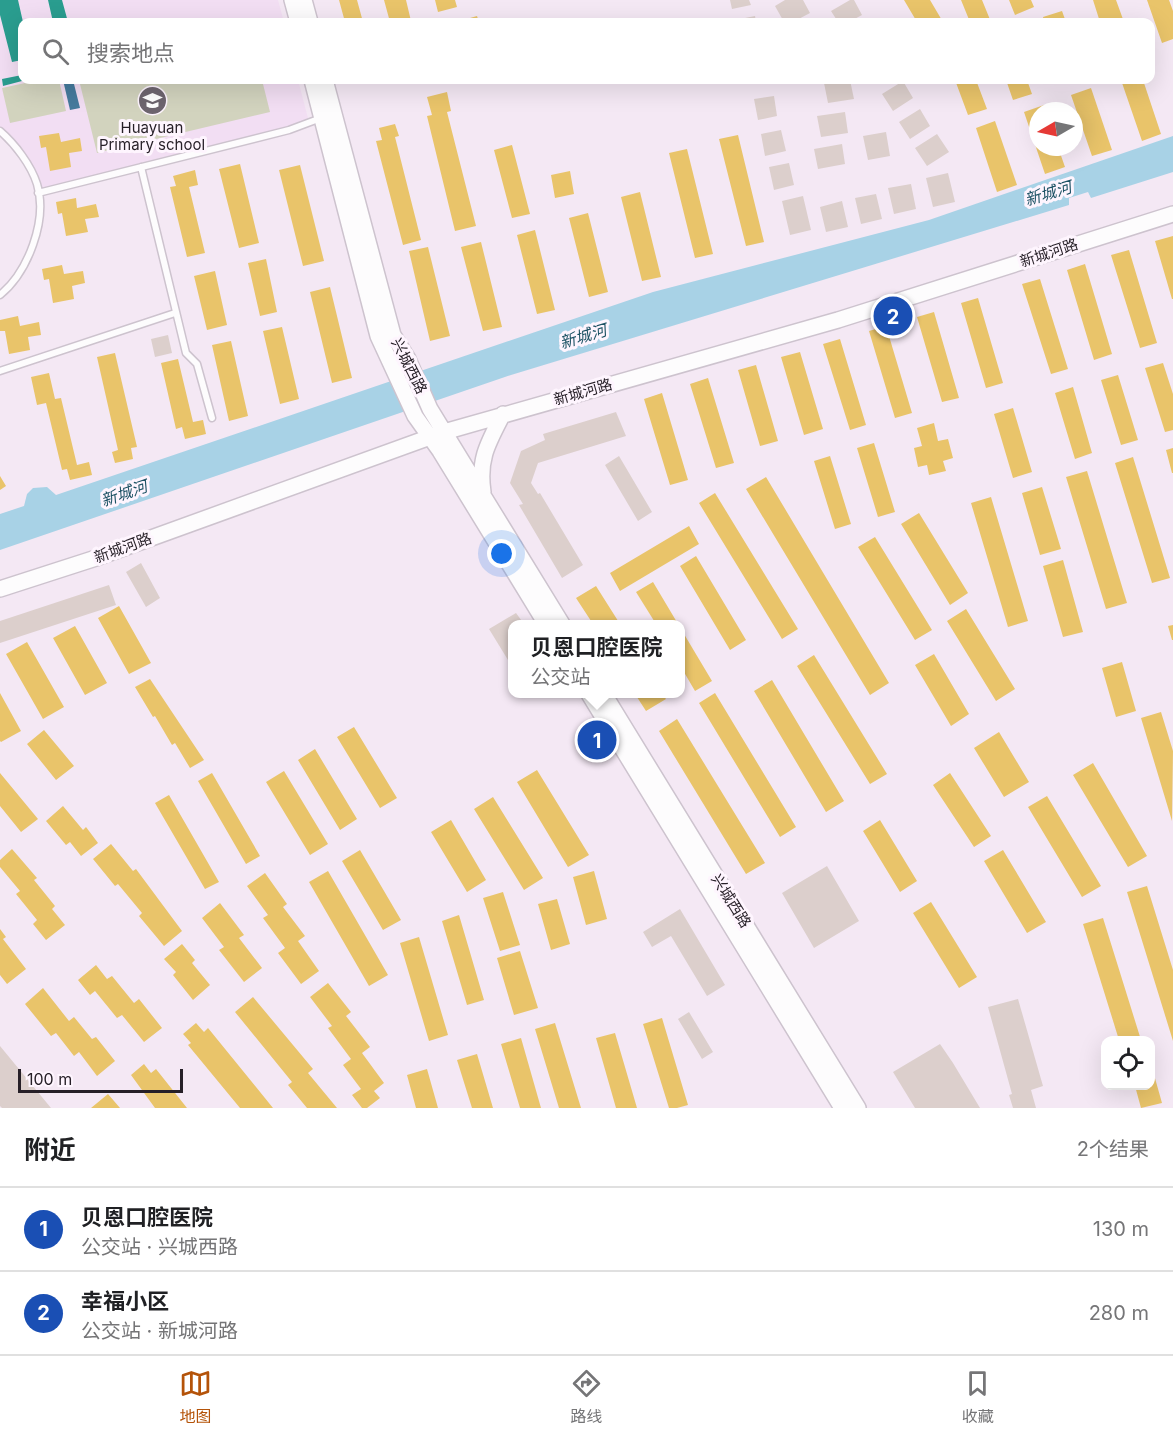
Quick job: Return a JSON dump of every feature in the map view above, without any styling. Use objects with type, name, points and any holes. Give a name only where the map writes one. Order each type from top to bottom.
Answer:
[{"type":"street","points":[[292,0],[297,18]]},
{"type":"street","points":[[304,0],[309,18]]},
{"type":"street","name":"兴城西路","points":[[314,84],[328,116],[393,335],[430,409],[437,435],[544,620]]},
{"type":"street","name":"兴城西路","points":[[324,84],[328,116],[373,319],[397,375],[415,416],[437,435],[484,497],[560,620]]},
{"type":"street","name":"新城河路","points":[[0,589],[96,558],[437,435],[503,414],[838,320],[1173,214]]},
{"type":"street","points":[[484,497],[480,470],[486,446],[503,414]]},
{"type":"street","name":"兴城西路","points":[[592,698],[842,1108]]},
{"type":"street","name":"兴城西路","points":[[607,698],[858,1108]]},
{"type":"lane","points":[[38,193],[289,130],[328,116]]},
{"type":"lane","points":[[0,131],[16,146],[37,184],[38,193],[36,230],[31,253],[8,289],[0,295]]},
{"type":"lane","points":[[141,167],[186,353],[196,364],[212,418]]},
{"type":"lane","points":[[0,370],[175,314]]},
{"type":"shaded area","name":"Huayuan Primary school","points":[[0,0],[278,0],[283,18],[18,18],[18,84],[299,84],[309,122],[38,193],[27,165],[0,131]]},
{"type":"green space","points":[[20,84],[60,84],[66,111],[10,123],[2,88]]},
{"type":"green space","points":[[80,84],[263,84],[270,112],[97,153]]},
{"type":"water","name":"新城河","points":[[1173,136],[1173,172],[1091,198],[1088,192],[1069,198],[1069,205],[511,375],[0,550],[0,514],[24,506],[27,494],[33,488],[47,487],[56,495],[653,292],[929,220]]},
{"type":"building: 住宅","points":[[339,0],[357,0],[362,18],[344,18]]},
{"type":"building: 住宅","points":[[384,0],[406,0],[410,18],[389,18]]},
{"type":"building: 住宅","points":[[435,0],[455,0],[457,7],[438,12]]},
{"type":"building: 住宅","points":[[904,0],[930,0],[941,18],[915,18]]},
{"type":"building: 住宅","points":[[961,0],[982,0],[989,18],[968,18]]},
{"type":"building: 住宅","points":[[1009,0],[1031,0],[1034,7],[1015,15]]},
{"type":"building: 住宅","points":[[1093,0],[1116,0],[1123,18],[1099,18]]},
{"type":"building: 住宅","points":[[1147,0],[1169,0],[1173,11],[1173,39],[1162,43]]},
{"type":"building: 住宅","points":[[1062,11],[1065,18],[1043,18]]},
{"type":"building: 住宅","points":[[956,84],[978,84],[987,109],[968,115]]},
{"type":"building: 住宅","points":[[1007,84],[1028,84],[1032,94],[1013,100]]},
{"type":"building: 住宅","points":[[1122,84],[1144,84],[1161,134],[1142,141]]},
{"type":"building: 住宅","points":[[1091,88],[1112,150],[1092,156],[1083,130],[1083,102],[1073,102],[1071,95]]},
{"type":"building: 住宅","points":[[447,92],[451,111],[447,112],[476,226],[455,231],[427,116],[432,115],[427,97]]},
{"type":"building: 住宅","points":[[1029,110],[1029,127],[1024,112]]},
{"type":"building: 住宅","points":[[995,121],[1017,185],[997,192],[976,128]]},
{"type":"building: 住宅","points":[[395,124],[399,136],[395,137],[421,240],[403,245],[376,141],[382,140],[379,128]]},
{"type":"building: 住宅","points":[[59,133],[61,142],[80,138],[82,151],[69,153],[71,167],[50,171],[46,147],[41,148],[39,136]]},
{"type":"building: 住宅","points":[[738,135],[764,242],[746,246],[719,139]]},
{"type":"building: 住宅","points":[[512,145],[530,214],[512,218],[494,150]]},
{"type":"building: 住宅","points":[[687,149],[713,254],[695,258],[669,153]]},
{"type":"building: 住宅","points":[[1039,156],[1061,156],[1065,167],[1045,174]]},
{"type":"building: 住宅","points":[[240,164],[259,243],[239,248],[219,169]]},
{"type":"building: 住宅","points":[[300,165],[324,261],[303,266],[279,170]]},
{"type":"building: 住宅","points":[[195,170],[198,185],[189,187],[205,253],[187,257],[170,187],[176,186],[173,176]]},
{"type":"building: 住宅","points":[[570,171],[574,194],[555,198],[551,175]]},
{"type":"building: 住宅","points":[[640,192],[661,277],[642,281],[621,197]]},
{"type":"building: 住宅","points":[[76,198],[77,208],[96,204],[99,217],[85,219],[88,232],[66,236],[62,213],[58,214],[56,202]]},
{"type":"building: 住宅","points":[[588,213],[608,292],[589,297],[569,218]]},
{"type":"building: 住宅","points":[[535,230],[555,310],[537,314],[517,235]]},
{"type":"building: 住宅","points":[[1173,236],[1173,299],[1172,299],[1155,241]]},
{"type":"building: 住宅","points":[[481,242],[502,327],[483,331],[461,247]]},
{"type":"building: 住宅","points":[[428,247],[450,336],[430,341],[409,251]]},
{"type":"building: 住宅","points":[[1129,250],[1157,343],[1140,348],[1111,255]]},
{"type":"building: 住宅","points":[[266,259],[277,312],[260,316],[248,263]]},
{"type":"building: 住宅","points":[[1085,264],[1112,354],[1094,360],[1067,270]]},
{"type":"building: 住宅","points":[[62,265],[64,274],[83,271],[85,283],[72,286],[74,299],[53,303],[49,279],[44,280],[42,269]]},
{"type":"building: 住宅","points":[[215,271],[227,325],[207,330],[194,276]]},
{"type":"building: 住宅","points":[[1040,279],[1068,369],[1051,374],[1022,284]]},
{"type":"building: 住宅","points":[[330,287],[352,378],[332,383],[310,292]]},
{"type":"building: 住宅","points":[[978,298],[1003,383],[986,388],[961,303]]},
{"type":"building: 住宅","points":[[934,312],[959,398],[942,402],[917,317]]},
{"type":"building: 住宅","points":[[18,316],[20,326],[39,322],[41,335],[28,337],[30,350],[9,354],[5,331],[0,331],[0,320]]},
{"type":"building: 住宅","points":[[886,326],[912,413],[895,418],[869,331]]},
{"type":"building: 住宅","points":[[282,327],[299,399],[280,404],[263,331]]},
{"type":"building: 住宅","points":[[840,339],[866,425],[850,430],[823,344]]},
{"type":"building: 住宅","points":[[231,341],[248,416],[229,421],[212,345]]},
{"type":"building: 住宅","points":[[800,352],[823,429],[804,435],[781,357]]},
{"type":"building: 住宅","points":[[115,353],[137,447],[131,448],[133,459],[115,463],[112,452],[118,450],[97,357]]},
{"type":"building: 住宅","points":[[178,359],[193,422],[203,420],[206,434],[185,439],[182,427],[176,429],[161,363]]},
{"type":"building: 住宅","points":[[1163,363],[1173,394],[1173,430],[1165,432],[1145,368]]},
{"type":"building: 住宅","points":[[756,365],[778,441],[760,446],[738,370]]},
{"type":"building: 住宅","points":[[49,373],[55,399],[61,398],[77,465],[89,462],[92,475],[70,480],[67,469],[62,470],[46,403],[37,405],[31,377]]},
{"type":"building: 住宅","points":[[1118,375],[1138,440],[1121,445],[1101,380]]},
{"type":"building: 住宅","points":[[708,378],[734,463],[716,468],[690,384]]},
{"type":"building: 住宅","points":[[1073,387],[1092,453],[1075,459],[1055,393]]},
{"type":"building: 住宅","points":[[662,393],[688,480],[670,485],[644,399]]},
{"type":"building: 住宅","points":[[1013,408],[1032,472],[1013,478],[994,414]]},
{"type":"building: 住宅","points":[[934,423],[938,441],[948,439],[953,458],[943,461],[946,471],[929,475],[927,465],[918,467],[914,448],[922,446],[917,428]]},
{"type":"building: 住宅","points":[[874,443],[895,512],[878,517],[857,448]]},
{"type":"building: 住宅","points":[[1173,448],[1173,473],[1172,473],[1166,450]]},
{"type":"building: 住宅","points":[[830,456],[851,524],[835,529],[814,461]]},
{"type":"building: 住宅","points":[[1133,457],[1170,578],[1152,583],[1115,463]]},
{"type":"building: 住宅","points":[[1087,471],[1127,603],[1106,609],[1066,477]]},
{"type":"building: 住宅","points":[[0,476],[6,486],[0,490]]},
{"type":"building: 住宅","points":[[766,477],[889,683],[870,695],[746,489]]},
{"type":"building: 住宅","points":[[1042,487],[1061,549],[1040,555],[1022,493]]},
{"type":"building: 住宅","points":[[715,493],[798,629],[782,639],[699,503]]},
{"type":"building: 住宅","points":[[991,497],[1028,621],[1008,627],[971,503]]},
{"type":"building: 住宅","points":[[919,513],[968,593],[950,605],[901,524]]},
{"type":"building: 住宅","points":[[689,526],[699,544],[620,591],[610,573]]},
{"type":"building: 住宅","points":[[875,537],[932,630],[915,640],[858,547]]},
{"type":"building: 住宅","points":[[696,556],[746,640],[730,650],[680,566]]},
{"type":"building: 住宅","points":[[1063,560],[1083,632],[1063,637],[1043,566]]},
{"type":"building: 住宅","points":[[653,582],[676,620],[654,620],[636,592]]},
{"type":"building: 住宅","points":[[596,586],[617,620],[590,620],[576,598]]},
{"type":"building: 住宅","points":[[119,606],[151,663],[129,674],[98,618]]},
{"type":"building: 住宅","points":[[966,609],[1015,689],[996,701],[947,621]]},
{"type":"building: 住宅","points":[[1173,625],[1173,640],[1172,640],[1168,626]]},
{"type":"building: 住宅","points":[[75,626],[107,683],[85,695],[53,638]]},
{"type":"building: 住宅","points":[[685,636],[712,681],[695,691],[685,674]]},
{"type":"building: 住宅","points":[[27,642],[64,707],[43,719],[6,654]]},
{"type":"building: 住宅","points":[[934,654],[969,714],[951,726],[915,665]]},
{"type":"building: 住宅","points":[[814,655],[887,774],[870,784],[797,666]]},
{"type":"building: 住宅","points":[[1122,662],[1136,711],[1116,717],[1102,668]]},
{"type":"building: 住宅","points":[[150,679],[204,760],[190,768],[175,743],[172,745],[135,687]]},
{"type":"building: 住宅","points":[[772,680],[844,801],[826,812],[754,691]]},
{"type":"building: 住宅","points":[[0,693],[21,731],[1,742],[0,741]]},
{"type":"building: 住宅","points":[[715,693],[796,827],[780,837],[699,703]]},
{"type":"building: 住宅","points":[[638,698],[666,699],[646,711]]},
{"type":"building: 住宅","points":[[1161,712],[1173,751],[1172,821],[1141,718]]},
{"type":"building: 住宅","points":[[677,719],[765,863],[746,874],[659,731]]},
{"type":"building: 住宅","points":[[354,727],[397,798],[380,808],[337,737]]},
{"type":"building: 住宅","points":[[44,730],[74,766],[56,780],[27,744]]},
{"type":"building: 住宅","points":[[999,732],[1029,782],[1004,797],[974,748]]},
{"type":"building: 住宅","points":[[315,749],[357,819],[340,830],[298,760]]},
{"type":"building: 住宅","points":[[1093,763],[1147,856],[1128,867],[1073,775]]},
{"type":"building: 住宅","points":[[537,770],[589,855],[568,867],[517,782]]},
{"type":"building: 住宅","points":[[284,771],[328,844],[310,855],[266,782]]},
{"type":"building: 住宅","points":[[0,773],[38,819],[21,832],[0,806]]},
{"type":"building: 住宅","points":[[212,773],[260,856],[246,864],[198,781]]},
{"type":"building: 住宅","points":[[950,773],[991,836],[974,847],[933,785]]},
{"type":"building: 住宅","points":[[169,795],[219,882],[205,889],[155,803]]},
{"type":"building: 住宅","points":[[1047,796],[1101,886],[1082,897],[1028,807]]},
{"type":"building: 住宅","points":[[493,797],[543,878],[524,890],[474,809]]},
{"type":"building: 住宅","points":[[63,806],[83,830],[86,827],[98,843],[81,856],[70,842],[66,845],[46,821]]},
{"type":"building: 住宅","points":[[451,820],[486,880],[467,892],[431,832]]},
{"type":"building: 住宅","points":[[880,820],[917,881],[900,892],[863,831]]},
{"type":"building: 住宅","points":[[111,844],[133,871],[136,869],[182,931],[164,946],[139,916],[142,913],[118,884],[115,886],[93,859]]},
{"type":"building: 住宅","points":[[12,849],[37,878],[34,880],[55,906],[52,909],[65,925],[46,940],[33,924],[37,920],[16,894],[20,891],[0,867],[0,860]]},
{"type":"building: 住宅","points":[[360,850],[401,920],[383,930],[342,861]]},
{"type":"building: 住宅","points":[[1003,850],[1046,922],[1027,933],[984,861]]},
{"type":"building: 住宅","points":[[328,871],[388,975],[369,986],[309,882]]},
{"type":"building: 住宅","points":[[594,871],[607,919],[586,925],[573,877]]},
{"type":"building: 住宅","points":[[265,873],[287,904],[283,907],[305,936],[298,941],[319,971],[301,984],[278,953],[285,948],[263,918],[268,915],[247,886]]},
{"type":"building: 住宅","points":[[1147,886],[1173,970],[1173,1041],[1127,892]]},
{"type":"building: 住宅","points":[[503,892],[520,945],[500,951],[483,898]]},
{"type":"building: 住宅","points":[[557,899],[570,944],[551,950],[538,904]]},
{"type":"building: 住宅","points":[[931,902],[977,977],[959,988],[913,913]]},
{"type":"building: 住宅","points":[[220,903],[244,935],[239,938],[262,968],[244,982],[219,950],[224,947],[202,918]]},
{"type":"building: 住宅","points":[[459,915],[484,1000],[467,1005],[442,921]]},
{"type":"building: 住宅","points":[[1103,918],[1140,1036],[1118,1036],[1083,924]]},
{"type":"building: 住宅","points":[[0,929],[6,937],[3,939],[26,969],[7,984],[0,975]]},
{"type":"building: 住宅","points":[[419,937],[448,1035],[429,1041],[400,943]]},
{"type":"building: 住宅","points":[[182,944],[195,960],[192,963],[210,985],[193,1000],[173,975],[176,972],[164,959]]},
{"type":"building: 住宅","points":[[520,951],[538,1008],[514,1015],[497,958]]},
{"type":"building: 住宅","points":[[96,965],[107,979],[112,976],[134,1003],[139,999],[162,1028],[144,1042],[122,1015],[117,1018],[95,991],[90,995],[78,980]]},
{"type":"building: 住宅","points":[[328,983],[351,1012],[346,1016],[370,1047],[362,1053],[384,1083],[374,1091],[380,1098],[367,1108],[362,1108],[352,1095],[361,1089],[343,1065],[351,1059],[328,1028],[332,1026],[310,997]]},
{"type":"building: 住宅","points":[[43,988],[69,1021],[74,1017],[92,1039],[96,1037],[115,1061],[97,1076],[79,1052],[74,1056],[56,1033],[51,1036],[25,1004]]},
{"type":"building: 住宅","points":[[253,997],[313,1069],[308,1073],[337,1108],[307,1108],[288,1085],[292,1082],[235,1012]]},
{"type":"building: 住宅","points":[[662,1018],[688,1105],[677,1108],[669,1108],[643,1024]]},
{"type":"building: 住宅","points":[[196,1023],[204,1032],[208,1028],[273,1108],[240,1108],[188,1045],[191,1043],[183,1034]]},
{"type":"building: 住宅","points":[[555,1023],[581,1108],[559,1108],[535,1029]]},
{"type":"building: 住宅","points":[[615,1033],[637,1108],[616,1108],[596,1038]]},
{"type":"building: 住宅","points":[[521,1038],[541,1108],[520,1108],[501,1044]]},
{"type":"building: 住宅","points":[[477,1054],[493,1108],[472,1108],[457,1060]]},
{"type":"building: 住宅","points":[[144,1064],[151,1073],[156,1069],[187,1108],[155,1108],[131,1075]]},
{"type":"building: 住宅","points":[[427,1069],[438,1108],[416,1108],[407,1075]]},
{"type":"building: 住宅","points":[[1155,1078],[1162,1103],[1141,1108],[1136,1090],[1155,1090]]},
{"type":"building: 住宅","points":[[108,1094],[120,1108],[91,1108]]},
{"type":"building: 学校","points":[[0,0],[18,0],[22,18],[18,18],[18,61],[12,62],[0,15]]},
{"type":"building: 学校","points":[[48,0],[62,0],[67,18],[52,18]]},
{"type":"building: 学校","points":[[18,76],[18,82],[3,86],[2,79]]},
{"type":"building: 公共","points":[[64,84],[74,84],[80,108],[70,110]]},
{"type":"building: 其他","points":[[730,0],[749,0],[751,5],[732,9]]},
{"type":"building: 其他","points":[[785,0],[803,0],[810,13],[801,18],[782,18],[775,6]]},
{"type":"building: 其他","points":[[854,0],[862,15],[856,18],[835,18],[831,11]]},
{"type":"building: 其他","points":[[824,84],[851,84],[854,99],[828,103]]},
{"type":"building: 其他","points":[[898,84],[905,84],[913,98],[893,111],[882,94]]},
{"type":"building: 其他","points":[[774,96],[777,116],[758,120],[754,99]]},
{"type":"building: 其他","points":[[920,109],[930,126],[910,139],[899,122]]},
{"type":"building: 其他","points":[[845,112],[848,133],[821,137],[817,116]]},
{"type":"building: 其他","points":[[781,130],[786,151],[765,156],[761,134]]},
{"type":"building: 其他","points":[[886,132],[890,156],[868,160],[863,136]]},
{"type":"building: 其他","points":[[937,134],[949,152],[927,166],[915,148]]},
{"type":"building: 其他","points":[[842,144],[845,164],[818,169],[814,149]]},
{"type":"building: 其他","points":[[789,163],[794,185],[774,190],[769,167]]},
{"type":"building: 其他","points":[[948,173],[955,202],[933,207],[926,178]]},
{"type":"building: 其他","points":[[911,184],[916,209],[894,214],[888,188]]},
{"type":"building: 其他","points":[[876,194],[882,219],[861,224],[855,198]]},
{"type":"building: 其他","points":[[803,196],[811,230],[790,235],[782,201]]},
{"type":"building: 其他","points":[[842,201],[848,227],[826,232],[820,207]]},
{"type":"building: 其他","points":[[168,335],[172,353],[155,357],[151,339]]},
{"type":"building: 其他","points":[[616,412],[626,436],[538,463],[531,483],[538,494],[540,493],[583,565],[562,578],[519,505],[523,504],[510,483],[521,451],[545,440],[543,434]]},
{"type":"building: 其他","points":[[619,456],[652,512],[638,521],[605,465]]},
{"type":"building: 其他","points":[[141,563],[160,598],[146,607],[126,572]]},
{"type":"building: 其他","points":[[109,585],[116,605],[0,643],[0,621]]},
{"type":"building: 其他","points":[[516,613],[521,620],[508,620],[508,660],[489,629]]},
{"type":"building: 其他","points":[[827,866],[859,921],[814,948],[782,893]]},
{"type":"building: 其他","points":[[680,909],[725,985],[707,996],[671,936],[652,947],[643,932]]},
{"type":"building: 其他","points":[[1018,999],[1043,1086],[1031,1090],[1036,1108],[1013,1108],[1009,1095],[1012,1094],[988,1007]]},
{"type":"building: 其他","points":[[689,1012],[713,1052],[702,1059],[678,1019]]},
{"type":"building: 其他","points":[[940,1044],[980,1108],[915,1108],[893,1072]]},
{"type":"building: 其他","points":[[0,1046],[51,1108],[2,1108],[0,1106]]},
{"type":"place","name":"Huayuan Primary school","points":[[152,101]]},
{"type":"place","name":"幸福小区","points":[[893,316]]},
{"type":"place","name":"贝恩口腔医院","points":[[597,740]]}]
